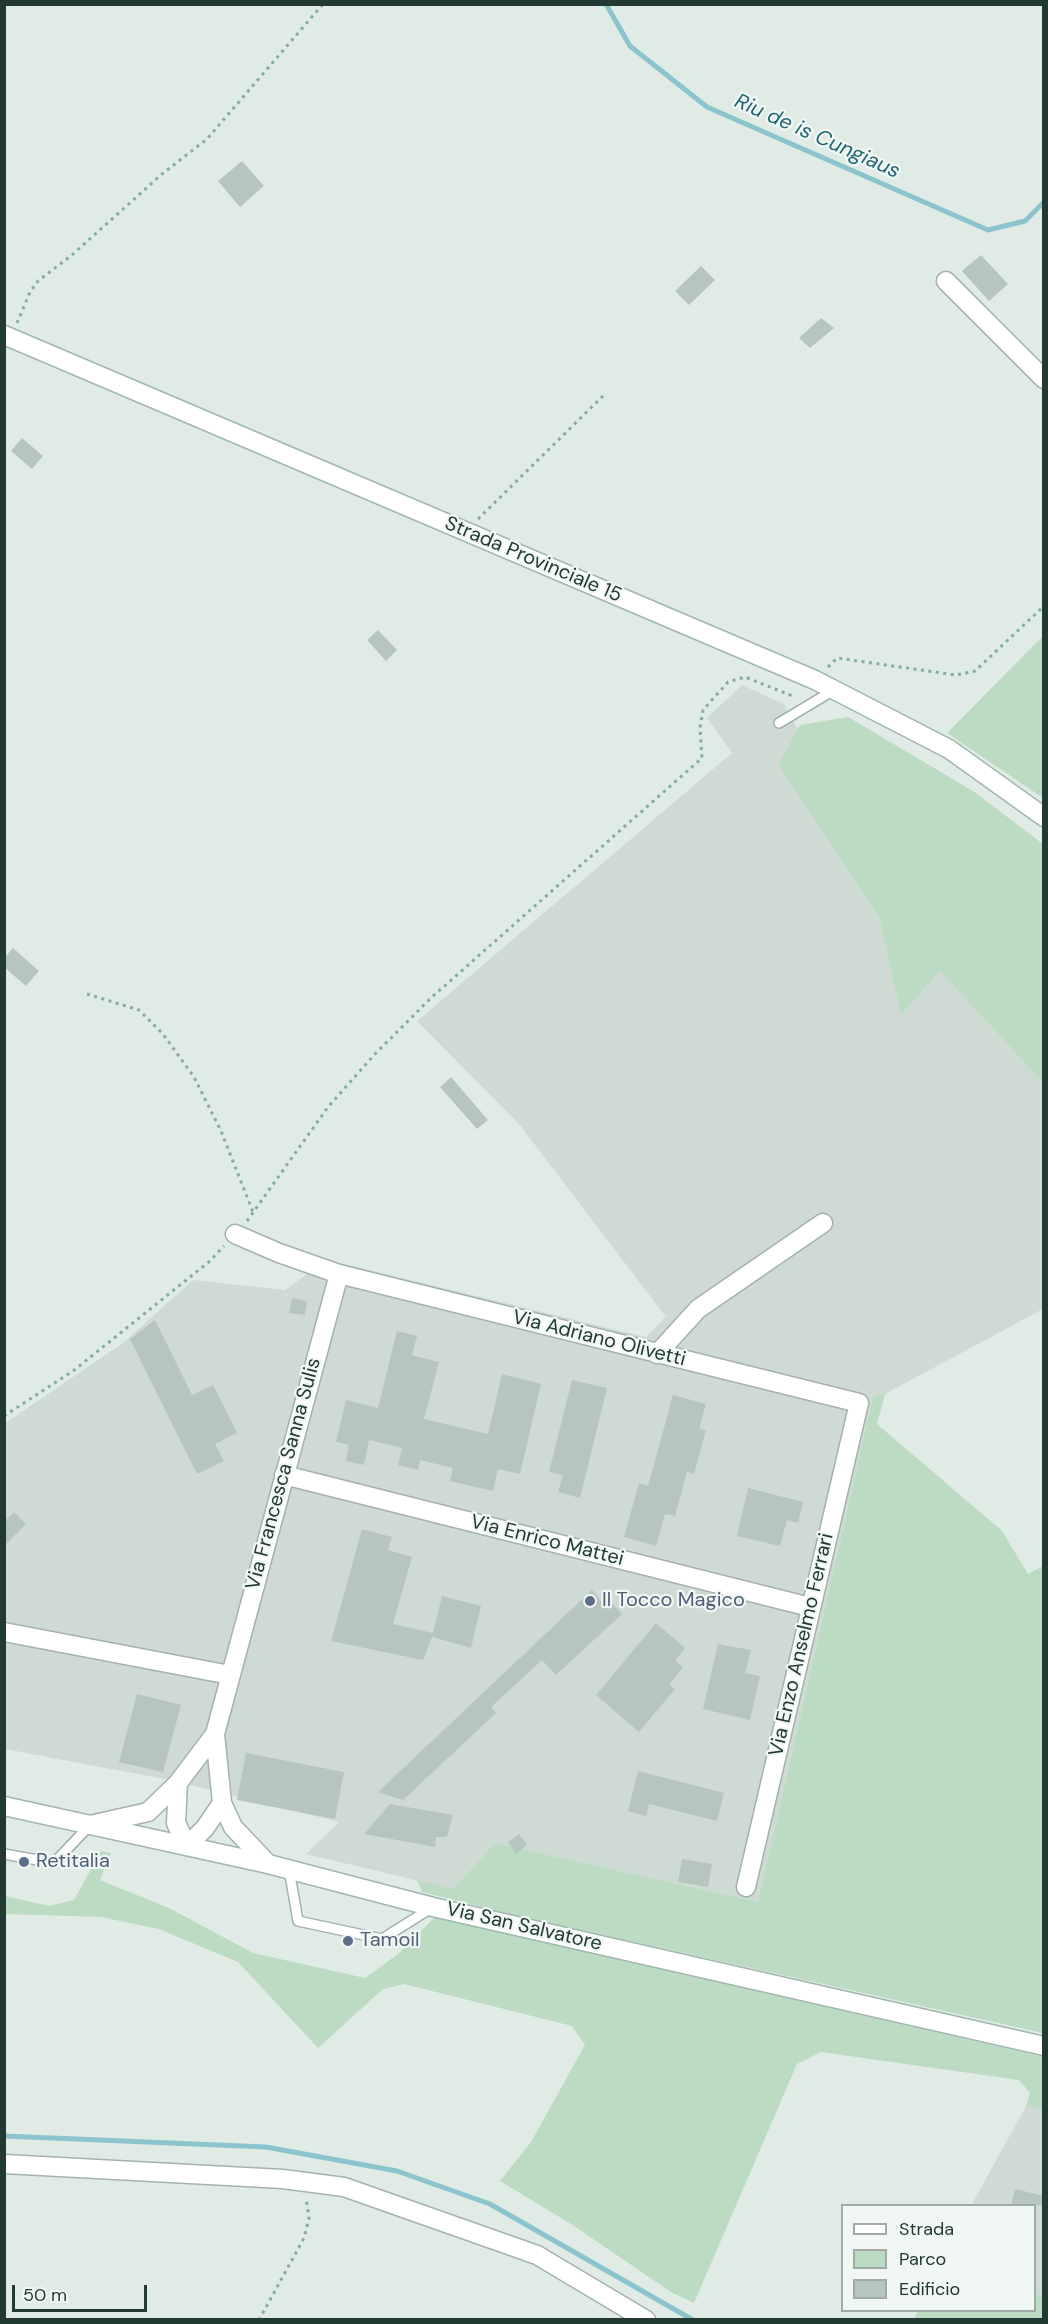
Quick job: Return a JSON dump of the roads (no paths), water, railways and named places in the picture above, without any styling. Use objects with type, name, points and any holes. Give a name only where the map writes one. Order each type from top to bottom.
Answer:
[{"type":"street","points":[[946,281],[1044,379]]},
{"type":"street","name":"Strada Provinciale 15","points":[[7,336],[815,680],[949,749],[1044,817]]},
{"type":"street","points":[[657,1354],[698,1309],[823,1223]]},
{"type":"street","name":"Via Adriano Olivetti","points":[[236,1234],[279,1253],[339,1274],[859,1403]]},
{"type":"street","name":"Via Francesca Sanna Sulis","points":[[268,1864],[233,1827],[222,1803],[215,1734],[339,1274]]},
{"type":"street","name":"Via Enzo Anselmo Ferrari","points":[[746,1887],[859,1403]]},
{"type":"street","name":"Via Enrico Mattei","points":[[284,1475],[810,1607]]},
{"type":"street","points":[[4,1632],[230,1675]]},
{"type":"street","name":"Via Francesca Sanna Sulis","points":[[90,1825],[148,1812],[178,1783],[215,1734]]},
{"type":"street","points":[[178,1783],[177,1823],[187,1846],[206,1828],[222,1803]]},
{"type":"street","name":"Via San Salvatore","points":[[4,1806],[268,1864],[434,1907],[1044,2046]]},
{"type":"street","points":[[4,2164],[297,2181],[344,2187],[537,2255],[646,2319]]},
{"type":"lane","points":[[778,723],[834,690]]},
{"type":"lane","points":[[4,1854],[54,1863],[90,1825]]},
{"type":"lane","points":[[289,1869],[298,1921],[382,1940],[434,1907]]},
{"type":"waterway","name":"Riu de is Cungiaus","points":[[606,4],[630,46],[707,107],[988,230],[1025,221],[1044,202]]},
{"type":"waterway","points":[[4,2136],[266,2147],[397,2171],[490,2204],[693,2320]]},
{"type":"place","name":"Il Tocco Magico","points":[[590,1601]]},
{"type":"place","name":"Retitalia","points":[[24,1862]]},
{"type":"place","name":"Tamoil","points":[[348,1941]]}]
